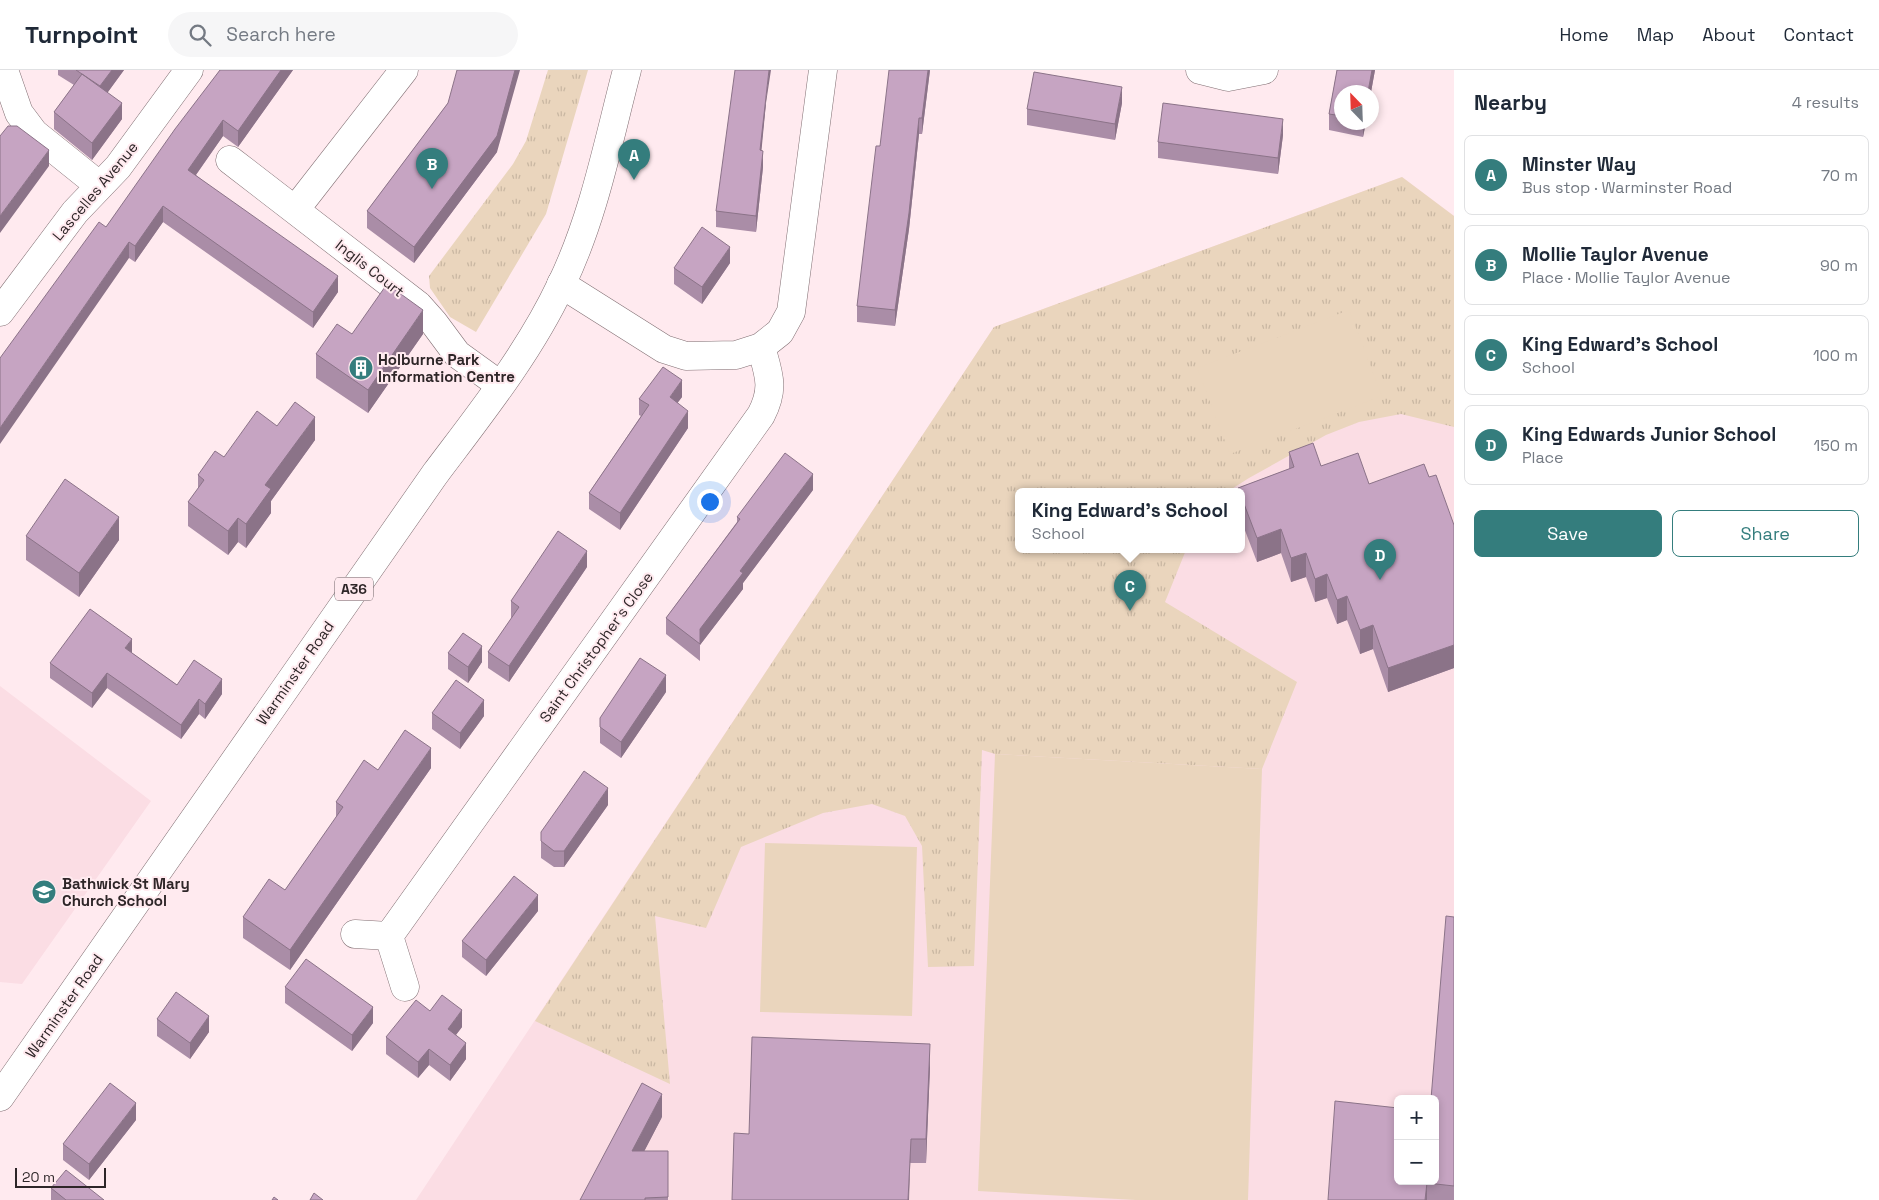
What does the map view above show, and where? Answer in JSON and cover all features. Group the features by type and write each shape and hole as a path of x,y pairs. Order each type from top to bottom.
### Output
{"main road":[{"path":"4,70 20,113 34,134 100,186"},
{"name":"Lascelles Avenue","path":"0,312 75,212 118,166 189,70"},
{"path":"295,210 404,70"},
{"name":"Warminster Road","path":"0,1097 418,499 500,385 538,327 561,284 590,214 627,70"},
{"path":"561,284 664,349 686,356 736,355 761,347 780,332 791,312 823,70"},
{"path":"1200,70 1228,77 1264,70"},
{"name":"Inglis Court","path":"230,160 418,305 457,354 500,385"},
{"name":"Saint Christopher's Close","path":"389,936 761,415 769,399 771,381 761,347"},
{"path":"355,934 389,936 405,987"}],"shaded area":[{"path":"1402,177 1454,216 1454,1200 416,1200 994,327"},
{"name":"Bathwick St Mary Church School","path":"0,686 151,801 22,984 0,982"}],"green space":[{"path":"548,70 588,70 546,214 476,332 450,317 430,288 429,276 513,164 526,141"},
{"path":"1402,177 1454,216 1454,427 1401,414 1359,422 1326,435 1233,488 1015,488 1015,553 1185,553 1165,602 1297,682 1262,769 995,754 982,750 974,966 928,967 922,846 905,816 872,804 823,813 741,847 706,928 655,916 670,1084 535,1021 994,327"},
{"path":"1349,310 1382,396 1230,454 1197,368"},
{"path":"995,754 1262,769 1248,1200 1136,1200 978,1191"},
{"path":"765,843 917,847 912,1016 760,1012"}],"building":[{"path":"76,70 112,70 100,86"},
{"path":"220,70 281,70 238,131 223,120 188,170 338,276 313,312 163,206 135,246 129,242 0,428 0,358 99,222 106,227 175,129"},
{"path":"457,70 515,70 497,136 414,247 367,211 448,103"},
{"path":"735,70 769,70 760,150 763,151 756,216 716,211"},
{"path":"889,70 928,70 922,118 919,118 909,213 895,310 857,306 876,146 880,146"},
{"path":"1337,70 1372,70 1369,85 1334,85"},
{"path":"1034,72 1122,87 1115,124 1027,109"},
{"path":"82,74 122,103 92,143 54,112"},
{"path":"1334,86 1334,115 1329,114"},
{"path":"1163,103 1283,119 1278,158 1158,142"},
{"path":"8,126 17,126 49,150 0,216 0,136"},
{"path":"702,227 730,247 702,287 674,268"},
{"path":"387,284 423,310 368,390 316,354 337,324 352,334"},
{"path":"663,367 682,380 670,397 688,411 620,513 589,493 649,405 639,399"},
{"path":"295,402 315,417 265,485 271,489 246,524 238,518 228,531 188,502 204,480 198,475 215,451 224,457 257,411 277,426"},
{"path":"1313,443 1321,466 1358,453 1369,484 1424,464 1429,477 1436,475 1454,525 1454,645 1388,668 1373,625 1360,630 1347,596 1337,600 1327,574 1315,579 1306,553 1291,558 1281,529 1257,538 1245,506 1245,488 1238,488 1294,467 1289,452"},
{"path":"785,453 813,474 740,571 743,573 700,629 700,644 666,618 740,519 737,517"},
{"path":"65,479 119,517 79,573 26,536"},
{"path":"558,531 587,551 509,666 488,652 519,607 511,601"},
{"path":"90,609 132,639 125,648 177,685 194,660 222,679 205,704 199,699 181,725 107,673 92,693 50,663"},
{"path":"463,633 482,646 468,667 448,653"},
{"path":"640,658 666,675 621,742 600,727 600,718"},
{"path":"456,680 484,700 460,733 432,713"},
{"path":"405,730 431,748 290,950 243,917 269,879 285,890 343,807 336,802 364,760 378,770"},
{"path":"584,771 608,788 564,851 554,851 541,841 541,832"},
{"path":"514,876 538,895 486,960 462,941"},
{"path":"1446,916 1454,917 1454,1186 1439,1184 1439,1095 1431,1095"},
{"path":"306,959 373,1007 352,1035 285,987"},
{"path":"176,992 209,1016 190,1043 157,1019"},
{"path":"442,995 462,1010 448,1029 466,1043 450,1065 429,1049 418,1062 386,1037 416,1000 430,1011"},
{"path":"752,1037 930,1044 926,1139 911,1139 908,1200 732,1200 734,1133 749,1134"},
{"path":"110,1083 136,1103 89,1164 63,1144"},
{"path":"642,1083 662,1094 632,1151 668,1151 668,1197 645,1198 645,1200 580,1200"},
{"path":"1335,1101 1394,1108 1394,1185 1427,1185 1425,1200 1328,1200"},
{"path":"66,1170 104,1200 66,1200 51,1188"},
{"path":"314,1193 323,1200 310,1200"}],"place":[{"name":"Minster Way","path":"634,180"},
{"name":"Mollie Taylor Avenue","path":"432,189"},
{"name":"Holburne Park Information Centre","path":"361,368"},
{"name":"King Edwards Junior School","path":"1380,580"},
{"name":"King Edward's School","path":"1130,611"},
{"name":"Bathwick St Mary Church School","path":"44,892"}]}
